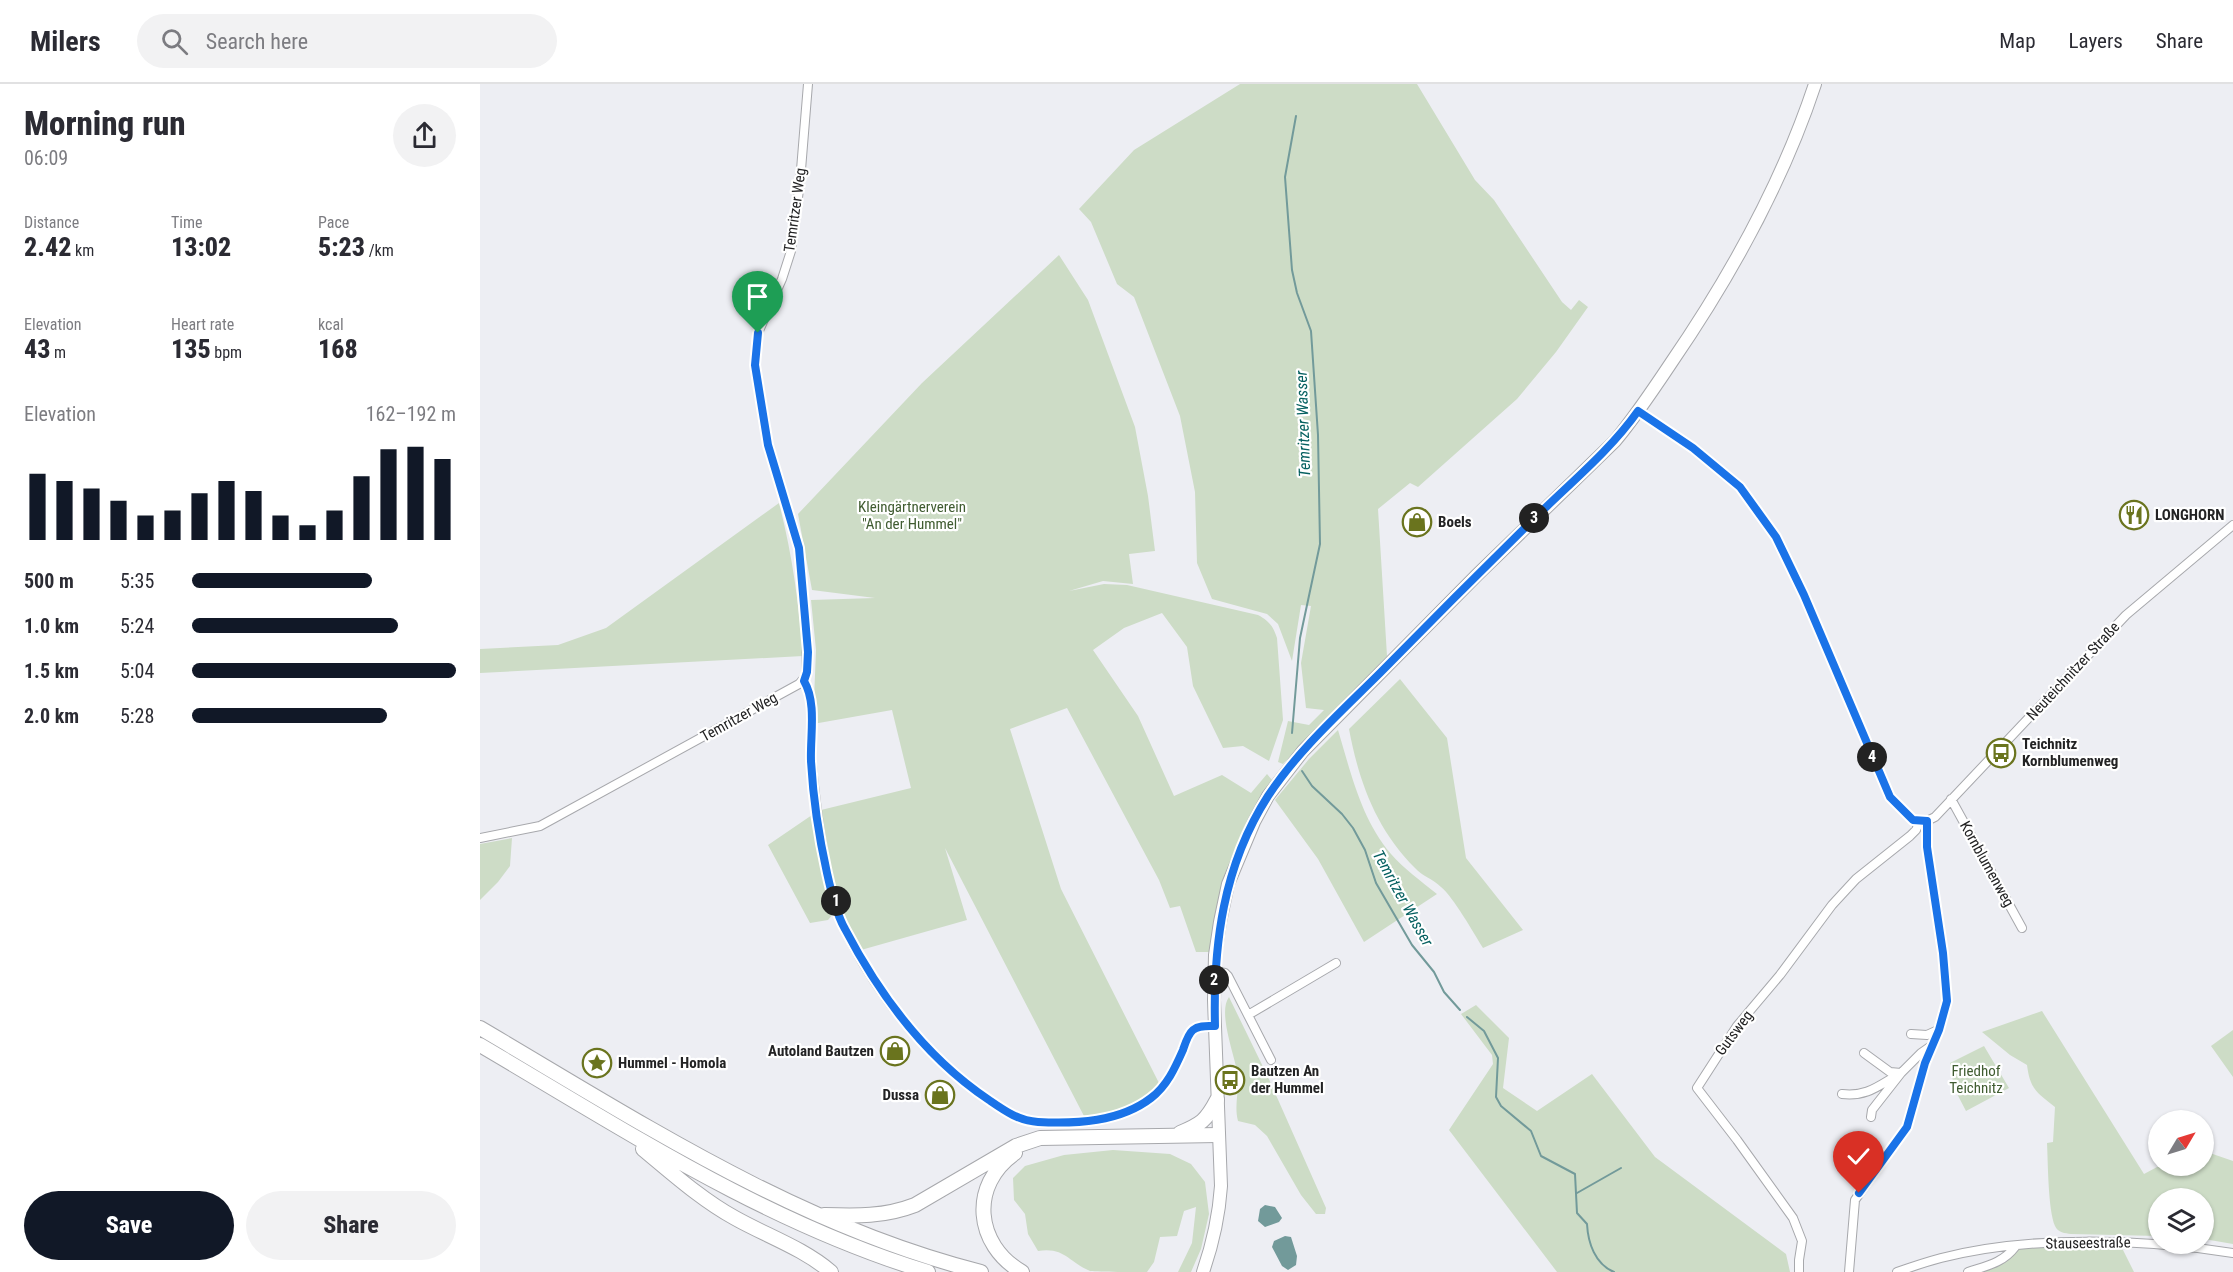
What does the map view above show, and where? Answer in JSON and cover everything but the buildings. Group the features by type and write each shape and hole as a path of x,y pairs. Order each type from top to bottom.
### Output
{"highway":[{"path":"480,1028 702,1158 813,1214 876,1240 981,1272"},
{"path":"480,1045 724,1188 801,1225 881,1257 928,1272"},
{"path":"1172,1136 1200,1125 1217,1100"},
{"path":"622,1128 702,1197 734,1218 814,1258 831,1272"},
{"path":"813,1214 864,1217 899,1211 915,1205 1016,1146 1040,1138 1218,1135"},
{"path":"1022,1272 1000,1255 990,1240 984,1210 988,1187 1004,1161 1017,1152 1067,1138"}],"main road":[{"path":"1203,1272 1213,1244 1219,1215 1221,1186 1214,971 1220,922 1228,884 1254,822 1268,796 1303,751 1615,441 1638,411 1723,283 1774,189 1815,84"}],"street":[{"name":"Temritzer Weg","path":"480,837 540,826 804,681 807,672 807,637 799,548 768,445 755,365 755,348 758,333 782,279 791,251 800,182 807,84"},
{"path":"1638,411 1693,448 1740,487 1776,537 1804,595 1890,797 1913,820 1924,821 1943,953 1946,993 1944,1013 1925,1063 1907,1127 1855,1200 1849,1272"},
{"name":"Neuteichnitzer Straße","path":"1924,821 1951,799 2126,615 2233,525"},
{"path":"804,681 810,704 811,763 817,813 827,872 843,927 879,987 901,1016 924,1045 966,1085 1015,1117 1026,1120 1039,1122 1110,1118 1127,1113 1153,1097 1170,1077 1191,1031 1201,1026 1215,1026"},
{"name":"Kornblumenweg","path":"1951,799 2022,928"},
{"name":"Gutsweg","path":"1799,1272 1798,1260 1802,1241 1793,1218 1697,1088 1737,1026 1780,975 1832,905 1856,879 1910,836 1924,821"},
{"path":"1248,1015 1336,963"},
{"path":"1214,971 1225,973 1228,976 1271,1060"},
{"path":"1911,1034 1932,1034 1939,1030"},
{"path":"1871,1117 1876,1105 1901,1073 1921,1053 1932,1046"},
{"path":"1864,1053 1890,1072 1901,1073"},
{"path":"1842,1094 1855,1096 1866,1094 1901,1073"},
{"path":"1866,1094 1876,1105"},
{"name":"Stauseestraße","path":"1897,1272 1941,1258 1984,1250 2056,1242 2123,1242 2188,1246 2233,1253"},
{"path":"1968,1272 2000,1261 2008,1256 2015,1246"}],"green space":[{"path":"1240,84 1417,84 1475,180 1494,200 1562,302 1571,310 1579,300 1588,307 1556,352 1517,399 1418,487 1410,483 1378,509 1387,656 1283,764 1278,762 1288,721 1309,725 1324,710 1306,708 1301,663 1311,606 1301,605 1292,661 1278,624 1267,614 1212,599 1197,563 1195,492 1180,416 1134,297 1117,284 1091,222 1079,209 1134,150"},
{"name":"Kleingärtnerverein \"An der Hummel\"","path":"1059,255 1088,300 1135,427 1148,496 1155,551 1129,554 1133,584 1103,581 1069,591 1104,584 1127,585 1262,617 1270,624 1277,638 1283,720 1269,761 1243,746 1223,748 1193,686 1187,647 1162,613 1124,628 1093,650 1138,716 1174,796 1222,775 1251,793 1267,774 1272,780 1248,823 1210,952 1196,952 1180,906 1170,908 1159,880 1067,708 1010,729 1061,889 1160,1085 1134,1106 1125,1110 1084,1116 945,848 967,920 861,950 842,911 830,872 821,810 911,788 892,710 813,724 816,650 811,600 875,598 812,590 798,514 922,383"},
{"path":"779,503 794,579 803,656 480,673 480,649 558,645 606,628"},
{"path":"1400,679 1447,738 1466,858 1523,930 1483,948 1446,892 1418,871 1401,853 1371,804 1358,768 1349,729"},
{"path":"1338,730 1358,795 1372,826 1391,854 1437,894 1364,942 1318,859 1275,800 1309,759"},
{"path":"812,815 823,873 834,913 828,920 810,923 768,845"},
{"path":"512,838 510,866 480,900 480,844"},
{"path":"1229,997 1268,1077 1326,1208 1325,1214 1316,1214 1301,1195 1267,1136 1255,1125 1238,1121 1236,1110 1238,1077 1225,1014"},
{"path":"1476,1005 1509,1038 1503,1088 1537,1111 1592,1074 1655,1157 1786,1254 1790,1272 1557,1272 1449,1130 1493,1064 1492,1055 1461,1014"},
{"path":"2042,1011 2144,1174 2148,1172 2148,1176 2214,1176 2214,1154 2233,1161 2233,1244 2214,1241 2214,1188 2148,1188 2148,1236 2071,1234 2058,1230 2053,1219 2050,1198 2047,1143 2053,1142 2055,1107 2035,1090 2027,1065 2010,1055 1982,1032"},
{"path":"2233,1030 2233,1077 2211,1046"},
{"name":"Friedhof Teichnitz","path":"1984,1046 2009,1088 1966,1111 1954,1088 1950,1063"},
{"path":"1113,1150 1170,1154 1191,1164 1205,1182 1209,1214 1201,1249 1191,1272 1178,1272 1192,1243 1196,1207 1184,1211 1177,1236 1160,1237 1154,1262 1147,1272 1090,1271 1061,1253 1038,1251 1028,1234 1025,1214 1014,1200 1013,1178 1025,1166 1064,1155"},
{"path":"2015,1247 2122,1248 2134,1272 1968,1272 2000,1261"}],"water":[{"path":"1265,1205 1275,1207 1282,1218 1279,1222 1265,1227 1258,1221 1260,1209"},
{"path":"1285,1236 1291,1237 1297,1256 1296,1265 1288,1270 1282,1266 1272,1247 1274,1241"}],"waterway":[{"name":"Temritzer Wasser","path":"1292,733 1300,638 1320,544 1318,435 1311,331 1297,293 1292,270 1285,177 1296,116"},
{"name":"Temritzer Wasser","path":"1302,771 1312,786 1342,814 1353,828 1365,850 1376,883 1412,945 1434,972 1444,992 1460,1010"},
{"name":"Temritzer Wasser","path":"1467,1017 1484,1031 1498,1058 1496,1097 1501,1106 1531,1131 1541,1156 1575,1174 1577,1213 1587,1224 1591,1245 1597,1258 1614,1272"},
{"path":"1577,1193 1621,1168"}],"place":[{"name":"LONGHORN","path":"2134,515"},
{"name":"Boels","path":"1417,522"},
{"name":"Teichnitz Kornblumenweg","path":"2001,753"},
{"name":"Autoland Bautzen","path":"895,1051"},
{"name":"Hummel - Homola","path":"597,1063"},
{"name":"Bautzen An der Hummel","path":"1230,1080"},
{"name":"Dussa","path":"940,1095"}],"route":[{"path":"758,333 755,365 768,445 799,548 808,652 804,681 810,704 811,763 827,872 843,927 879,987 924,1045 946,1068 966,1085 1015,1117 1039,1122 1110,1118 1127,1113 1162,1089 1191,1031 1201,1026 1215,1026 1215,955 1228,884 1242,848 1268,796 1303,751 1477,575 1615,441 1638,411 1693,448 1740,487 1776,537 1790,563 1890,797 1894,804 1913,820 1927,821 1927,847 1943,953 1947,1001 1939,1030 1925,1063 1907,1127 1859,1193"}]}
